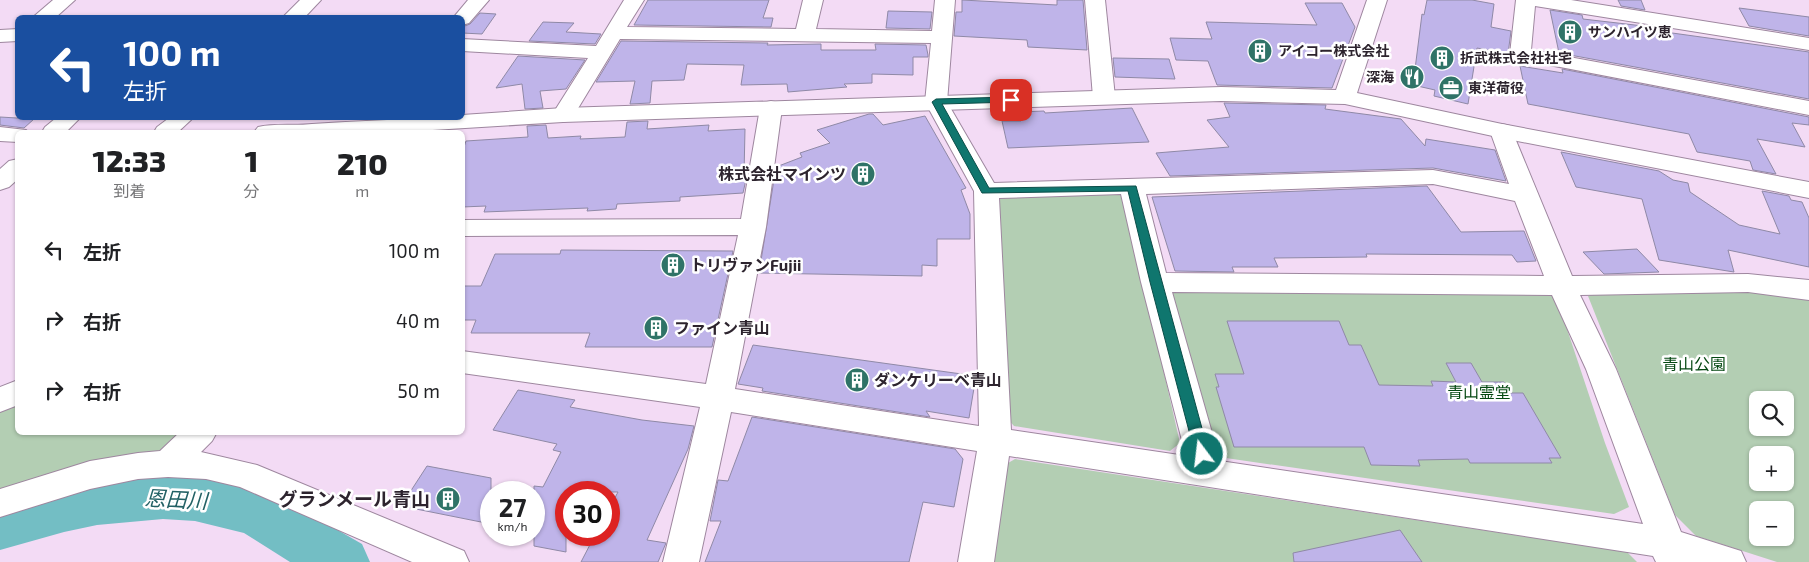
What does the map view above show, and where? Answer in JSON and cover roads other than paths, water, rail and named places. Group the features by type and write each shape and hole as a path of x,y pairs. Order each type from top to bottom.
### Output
{"street":[{"path":"46,15 65,0"},
{"path":"295,15 311,0"},
{"path":"465,16 479,0"},
{"path":"562,115 634,0"},
{"path":"805,34 813,0"},
{"path":"945,0 936,102 986,191 995,442 976,562"},
{"path":"1095,0 1104,97"},
{"path":"1345,97 1377,0"},
{"path":"1526,0 1520,54 1809,108"},
{"path":"1535,0 1809,44"},
{"path":"613,33 941,37"},
{"path":"0,36 15,35"},
{"path":"465,45 600,52"},
{"path":"333,130 562,115 936,102 1221,94 1345,97 1502,131 1809,190"},
{"path":"681,562 718,398 753,227 772,108"},
{"path":"55,130 67,120"},
{"path":"167,130 180,120"},
{"path":"1502,131 1525,195 1562,286 1601,369 1670,552"},
{"path":"0,134 15,135"},
{"path":"0,182 15,169"},
{"path":"986,191 1132,188 1433,177 1525,195"},
{"path":"1132,188 1155,282 1207,473"},
{"path":"465,228 753,227"},
{"path":"1155,282 1562,286 1748,283 1809,290"},
{"path":"465,362 718,398 1207,473 1728,562"},
{"path":"0,400 15,393"},
{"path":"168,464 198,435"},
{"path":"0,503 90,476 138,466 168,464 206,466 245,475 451,562"}],"waterway":[{"name":"恩田川","path":"0,526 64,508 97,502 163,496 195,498 228,504 260,514 341,562"}],"place":[{"name":"サンハイツ恵","path":"1570,32"},
{"name":"アイコー株式会社","path":"1260,51"},
{"name":"折武株式会社社宅","path":"1442,58"},
{"name":"深海","path":"1412,77"},
{"name":"東洋荷役","path":"1451,88"},
{"name":"株式会社マインツ","path":"863,174"},
{"name":"トリヴァンFujii","path":"673,265"},
{"name":"ファイン青山","path":"656,328"},
{"name":"ダンケリーベ青山","path":"857,380"},
{"name":"グランメール青山","path":"448,499"}],"park label":[{"name":"青山公園","path":"1694,364"},
{"name":"青山霊堂","path":"1479,392"}]}
